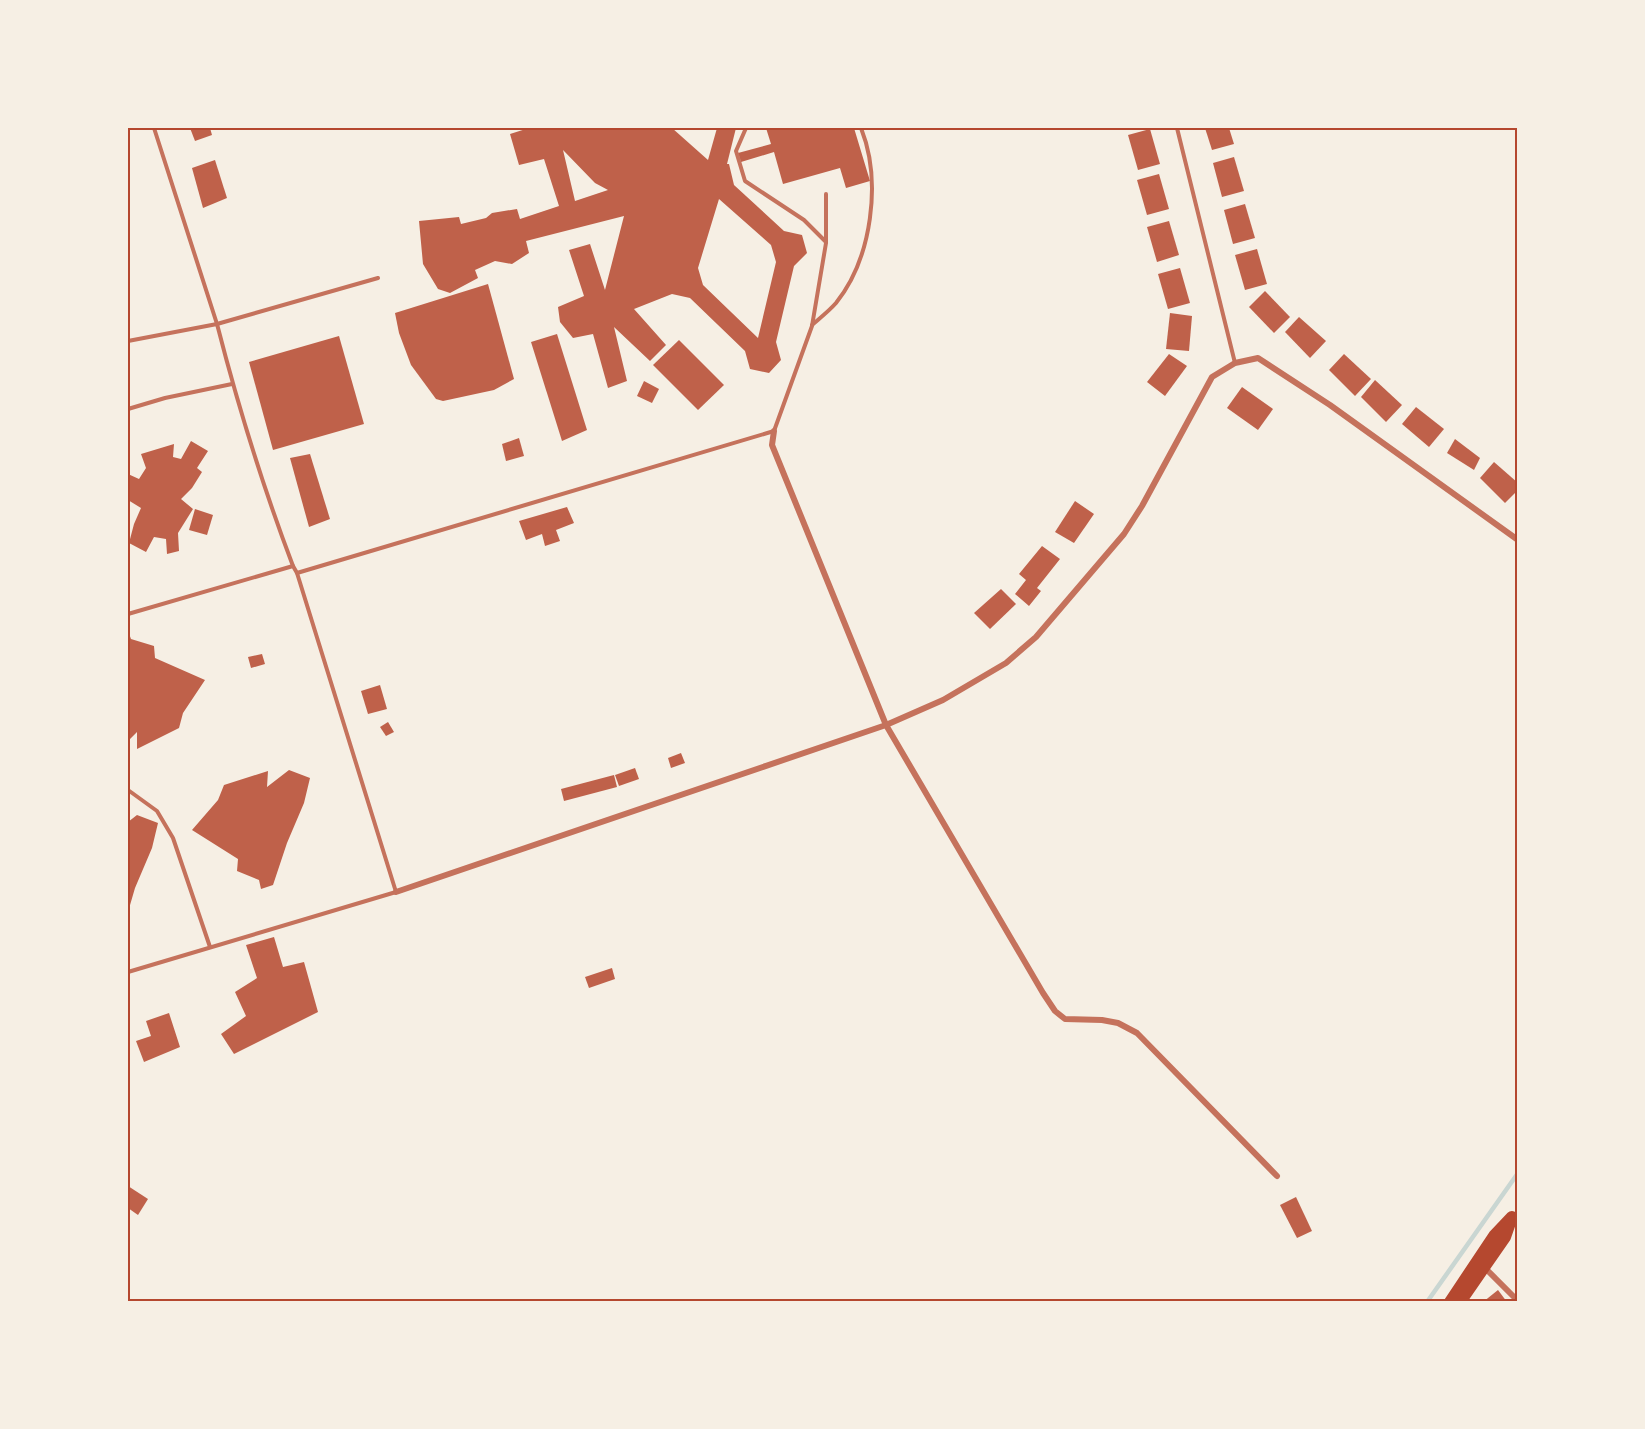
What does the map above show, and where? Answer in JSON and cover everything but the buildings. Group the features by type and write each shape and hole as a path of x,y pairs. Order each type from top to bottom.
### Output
{"main road":[{"path":"1460,1302 1505,1237 1515,1213"},
{"path":"1450,1302 1494,1236 1515,1213"}],"street":[{"path":"396,892 886,725 943,700 1005,663 1036,637 1124,534 1142,506 1212,377 1235,363 1258,358 1330,405 1518,540"},
{"path":"774,431 772,445 886,725 1042,993 1055,1011 1065,1019 1118,1023 1137,1033 1277,1176"},
{"path":"1485,1268 1518,1301"}],"lane":[{"path":"128,972 396,892 297,573 264,490 232,384 217,324 153,128"},
{"path":"746,128 736,151 745,181 804,220 826,243"},
{"path":"812,326 836,303 853,275 865,243 871,210 873,176 861,128"},
{"path":"1177,128 1235,363"},
{"path":"297,573 774,431 812,326 826,243 826,194"},
{"path":"128,341 217,324 378,278"},
{"path":"128,408 232,384"},
{"path":"128,614 293,566"},
{"path":"128,790 157,811 172,838 183,864 210,947"}],"waterway":[{"path":"1427,1302 1518,1173"}]}
